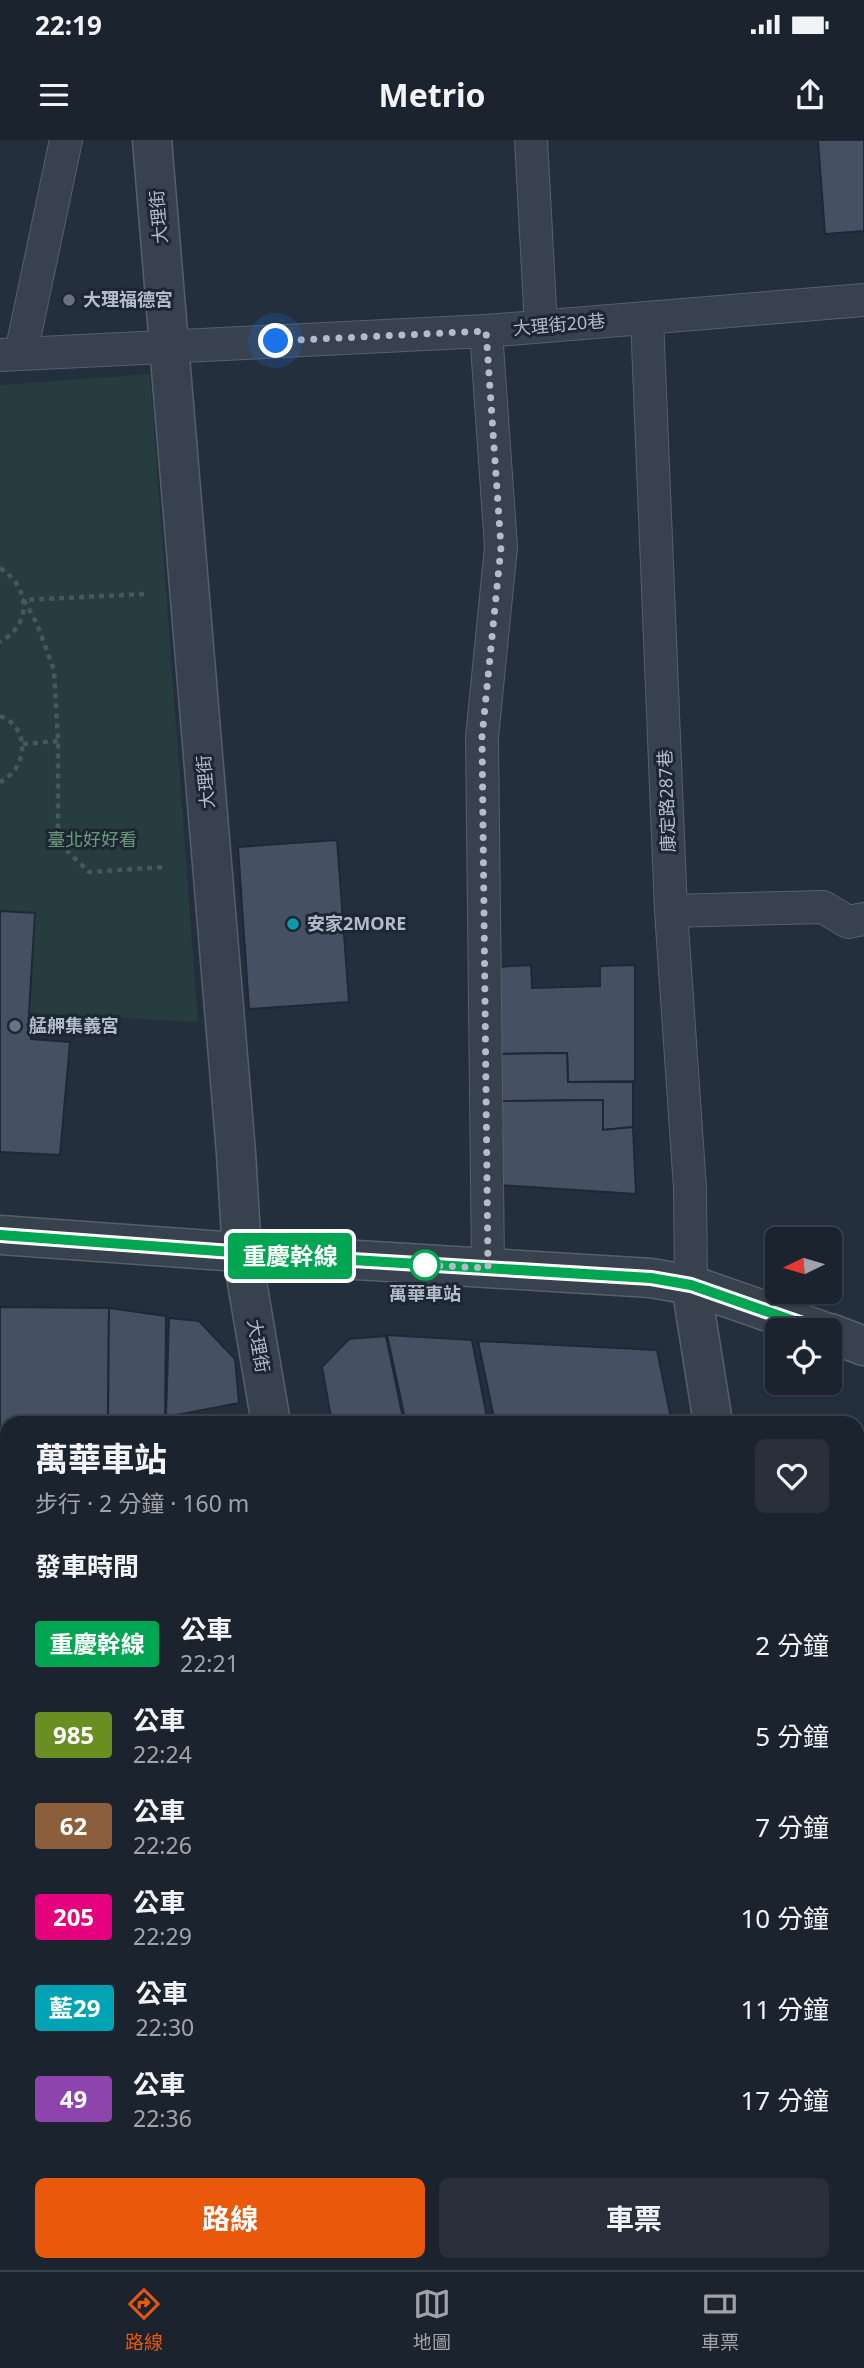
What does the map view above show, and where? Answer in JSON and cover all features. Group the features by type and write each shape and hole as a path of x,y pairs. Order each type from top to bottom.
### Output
{"street":[{"name":"大理街","path":"152,140 242,1253 270,1416"},
{"path":"0,1235 651,1278 691,1285 786,1318"},
{"path":"691,1285 712,1416"},
{"path":"842,1338 864,1346"}],"lane":[{"path":"10,354 66,140"},
{"path":"531,140 541,326"},
{"name":"大理街20巷","path":"10,354 486,331 864,300"},
{"name":"康定路287巷","path":"647,317 671,911 690,1188 691,1285"},
{"path":"486,331 501,547 482,737 488,1268"},
{"path":"671,911 823,907 848,922 864,919"}],"path":[{"path":"0,568 15,580 37,624 54,670 58,741 58,842 89,872 212,865"},
{"path":"24,600 190,592"},
{"path":"0,642 10,636 21,620 24,600"},
{"path":"0,716 17,728 23,744 22,759 15,772 0,782"},
{"path":"23,744 58,741"}],"green space":[{"name":"臺北好好看","path":"150,374 198,1022 29,1013 35,913 0,911 0,385"}],"building":[{"path":"818,140 864,140 864,231 825,234"},
{"name":"安家2MORE","path":"337,840 349,1002 249,1009 238,847"},
{"name":"艋舺集義宮","path":"0,911 35,913 29,1013 31,1039 70,1042 60,1155 0,1152"},
{"path":"531,965 532,988 600,986 600,966 635,965 635,1081 568,1082 567,1053 498,1054 497,967"},
{"path":"567,1053 568,1082 633,1082 633,1127 603,1130 603,1100 499,1101 498,1054"},
{"path":"603,1100 603,1130 633,1127 636,1194 500,1185 499,1101"},
{"path":"0,1307 109,1308 108,1416 0,1416"},
{"path":"109,1308 166,1316 165,1416 108,1416"},
{"path":"169,1318 199,1321 235,1359 239,1403 166,1416"},
{"path":"387,1335 472,1340 487,1416 404,1416"},
{"path":"386,1336 403,1416 331,1416 322,1367 349,1339"},
{"path":"478,1341 657,1350 671,1416 494,1416"}],"bus line":[{"name":"重慶幹線","path":"0,1235 286,1256 651,1278 691,1285 788,1318"}],"place":[{"name":"大理福德宮","path":"69,300"},
{"name":"安家2MORE","path":"293,924"},
{"name":"艋舺集義宮","path":"15,1026"},
{"name":"萬華車站","path":"425,1265"}],"route":[{"path":"276,341 486,331 501,547 482,737 488,1268 425,1265"}]}
